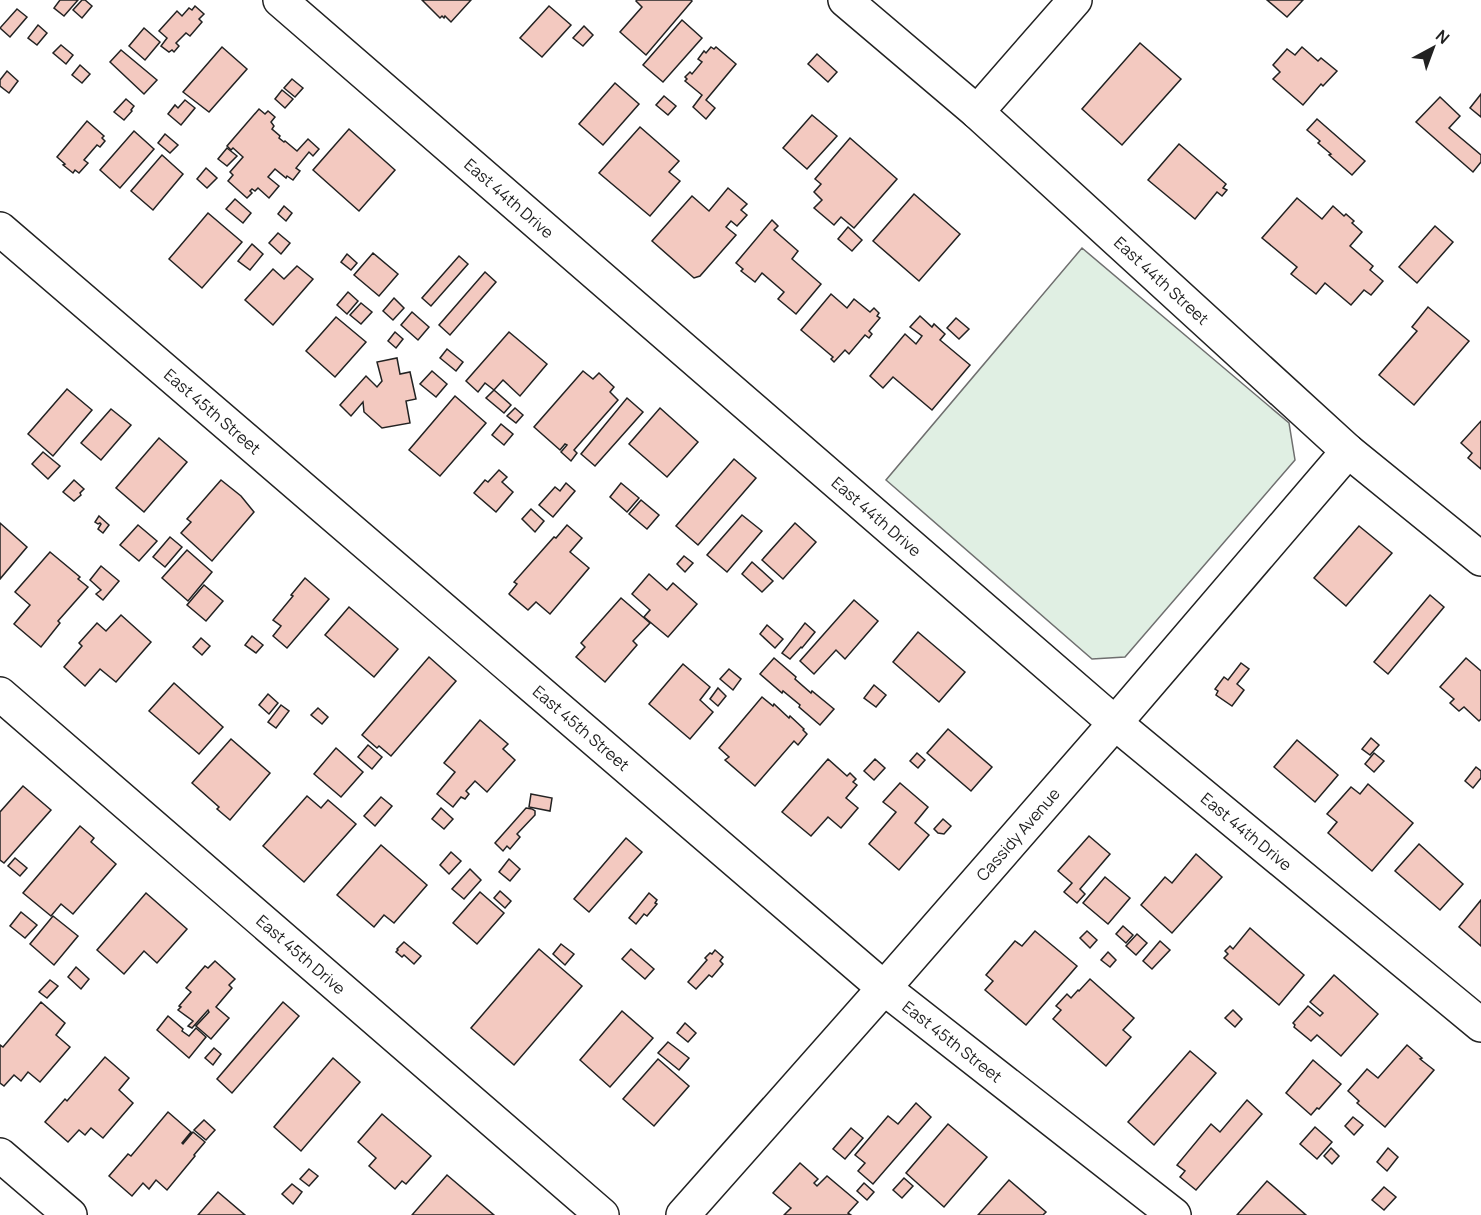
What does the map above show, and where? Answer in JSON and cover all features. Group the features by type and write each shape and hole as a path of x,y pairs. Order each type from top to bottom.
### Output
{"street":[{"name":"East 44th Drive","path":"280,0 1115,723 1481,1025"},
{"name":"East 44th Street","path":"845,0 977,111 1348,451 1481,560"},
{"path":"977,111 1075,0"},
{"name":"East 45th Street","path":"0,229 884,988 1174,1215"},
{"name":"Cassidy Avenue","path":"683,1215 1115,723 1348,451"},
{"name":"East 45th Drive","path":"0,694 602,1215"},
{"path":"0,1155 70,1215"}],"green space":[{"path":"1082,248 1289,423 1295,460 1125,657 1092,659 886,480"}],"building":[{"path":"60,0 78,0 64,16 54,8"},
{"path":"82,0 92,6 82,18 73,10"},
{"path":"422,0 471,0 451,22 445,16 440,18"},
{"path":"637,0 692,1 646,55 620,32 642,7"},
{"path":"1267,0 1303,0 1287,17"},
{"path":"195,6 204,14 199,19 202,22 190,36 186,33 176,43 179,46 174,52 172,50 169,52 161,46 167,38 159,31 177,11 182,16 189,8 192,10"},
{"path":"549,6 571,25 542,57 520,38"},
{"path":"17,9 27,17 10,37 0,28"},
{"path":"682,20 702,38 663,82 643,65"},
{"path":"38,25 47,33 37,45 28,38"},
{"path":"584,26 593,35 583,46 573,38"},
{"path":"144,28 160,42 145,60 129,46"},
{"path":"1140,43 1181,79 1122,145 1082,109"},
{"path":"61,45 73,55 66,64 53,53"},
{"path":"222,47 247,69 209,112 183,92"},
{"path":"711,47 714,49 716,47 736,64 706,100 715,108 706,119 693,107 702,95 685,81 687,79 685,77 690,72 692,74 702,62 698,59 704,51 706,53"},
{"path":"1302,47 1318,61 1321,58 1337,71 1323,86 1321,84 1303,105 1273,79 1280,72 1273,65 1287,49 1295,55"},
{"path":"121,50 157,80 144,94 110,62"},
{"path":"817,54 837,72 828,82 808,64"},
{"path":"80,65 90,74 82,83 72,75"},
{"path":"7,71 18,81 9,93 0,86 0,80"},
{"path":"292,79 303,88 295,97 284,88"},
{"path":"615,83 639,104 603,145 579,124"},
{"path":"282,90 293,99 285,108 275,99"},
{"path":"1481,94 1481,117 1470,108"},
{"path":"664,96 676,106 668,115 656,105"},
{"path":"1440,97 1460,116 1449,128 1481,155 1481,162 1473,172 1416,122"},
{"path":"126,99 134,106 124,120 114,112"},
{"path":"185,100 195,108 181,125 168,114 175,105 178,108"},
{"path":"259,109 265,114 268,111 275,117 271,122 274,126 272,129 280,136 279,138 297,151 308,139 319,149 313,156 309,152 296,168 300,171 293,180 287,176 286,178 275,169 268,177 279,186 269,198 258,188 255,191 252,189 250,191 252,193 247,198 228,181 233,175 230,172 243,157 227,146"},
{"path":"812,115 837,136 807,169 783,148"},
{"path":"1317,119 1365,161 1352,175 1329,155 1331,154 1318,143 1320,141 1307,130"},
{"path":"87,121 104,136 102,138 105,141 100,147 97,145 84,160 88,163 79,173 75,170 73,173 57,157"},
{"path":"640,127 679,161 669,172 680,181 650,216 599,173"},
{"path":"349,129 395,170 359,211 313,170"},
{"path":"134,131 154,149 120,188 100,170"},
{"path":"165,134 178,145 170,153 158,143"},
{"path":"850,138 897,179 854,228 841,217 834,225 814,208 822,200 814,192 821,184 815,179"},
{"path":"1179,144 1226,184 1223,188 1227,190 1222,196 1217,192 1195,219 1148,180"},
{"path":"227,148 237,156 227,166 218,159"},
{"path":"162,155 183,174 153,210 131,191"},
{"path":"206,168 217,178 207,188 197,179"},
{"path":"728,188 747,204 741,210 747,215 737,226 731,221 726,227 736,235 700,276 694,278 652,241 692,196 709,211"},
{"path":"914,194 960,234 919,281 873,241"},
{"path":"1297,198 1322,219 1333,206 1354,221 1352,223 1362,232 1350,246 1373,266 1370,270 1383,281 1371,295 1364,290 1351,305 1325,283 1316,294 1291,274 1297,267 1262,238"},
{"path":"235,199 251,213 243,223 226,209"},
{"path":"284,206 292,213 286,221 278,214"},
{"path":"208,213 242,242 202,288 169,259"},
{"path":"772,220 778,226 774,230 798,251 792,259 821,284 796,314 778,299 784,292 762,273 755,282 741,271 743,269 736,263"},
{"path":"1435,226 1453,242 1417,283 1399,267"},
{"path":"848,227 862,240 852,251 838,239"},
{"path":"278,233 290,243 281,254 269,243"},
{"path":"252,244 263,254 250,270 238,261"},
{"path":"373,253 398,274 379,296 354,275"},
{"path":"347,254 357,263 351,270 341,262"},
{"path":"459,256 468,264 431,306 422,298"},
{"path":"297,266 313,279 273,325 245,300 273,269 284,279"},
{"path":"485,272 496,282 450,335 439,325"},
{"path":"348,292 358,301 347,314 337,305"},
{"path":"831,294 847,308 854,299 870,312 874,308 880,318 869,331 872,334 869,338 865,335 849,354 845,350 834,362 831,359 833,357 801,330"},
{"path":"394,298 404,308 393,320 383,311"},
{"path":"361,303 372,312 361,324 350,315"},
{"path":"1428,307 1469,341 1414,405 1379,375 1417,331 1412,327"},
{"path":"412,312 429,327 418,340 401,325"},
{"path":"920,316 932,327 934,324 945,334 940,340 970,365 932,410 893,377 883,388 870,376 905,334 916,344 922,336 910,327"},
{"path":"336,317 366,342 335,377 306,351"},
{"path":"956,318 969,329 959,339 947,328"},
{"path":"395,332 403,339 396,348 388,341"},
{"path":"509,332 547,364 520,396 503,380 494,390 485,383 478,392 466,381"},
{"path":"447,349 463,362 456,371 440,358"},
{"path":"397,358 400,374 410,372 416,399 406,401 410,423 382,428 364,412 363,402 351,416 340,405 366,376 377,387 382,381 377,362"},
{"path":"432,371 447,384 436,397 420,384"},
{"path":"583,371 593,379 599,373 614,387 610,392 618,400 574,450 577,453 571,461 561,452 567,445 565,444 560,450 534,427"},
{"path":"67,389 92,410 53,456 28,434"},
{"path":"494,390 511,405 504,413 486,398"},
{"path":"455,396 486,423 440,476 409,450"},
{"path":"627,398 643,412 595,466 581,454"},
{"path":"515,408 523,415 516,423 507,416"},
{"path":"660,408 698,442 667,477 629,444"},
{"path":"111,409 131,425 101,460 81,443"},
{"path":"1481,421 1481,469 1468,458 1472,453 1461,443"},
{"path":"501,424 513,434 504,445 492,435"},
{"path":"159,438 187,462 144,512 116,488"},
{"path":"43,452 60,466 48,479 32,464"},
{"path":"734,459 756,478 698,545 676,526"},
{"path":"499,470 507,477 502,482 513,492 496,512 474,493 485,480 488,482"},
{"path":"74,480 84,489 74,501 63,492"},
{"path":"221,480 241,496 254,512 212,561 181,533 191,522 187,519"},
{"path":"566,483 575,491 553,517 539,505 555,487 560,491"},
{"path":"621,483 639,498 627,512 610,497"},
{"path":"641,500 659,515 647,529 629,514"},
{"path":"531,509 544,521 535,532 522,519"},
{"path":"742,515 762,531 727,572 707,555"},
{"path":"99,516 109,525 103,533 98,529 101,524 95,522"},
{"path":"0,523 27,547 0,579"},
{"path":"795,523 816,542 783,579 762,560"},
{"path":"138,525 157,541 139,561 120,545"},
{"path":"567,525 582,538 570,552 589,568 550,614 536,602 528,610 509,594 517,584 514,582"},
{"path":"1359,526 1392,553 1346,606 1314,578"},
{"path":"170,537 182,547 165,567 153,557"},
{"path":"187,550 212,572 188,601 162,578"},
{"path":"50,552 80,577 78,579 88,587 58,621 60,623 41,647 14,624 30,605 15,592"},
{"path":"684,556 693,563 685,572 677,564"},
{"path":"752,562 773,581 762,592 742,574"},
{"path":"101,566 119,581 103,600 96,594 101,590 90,580"},
{"path":"649,574 667,590 673,583 697,604 668,637 644,617 650,610 632,594"},
{"path":"305,578 329,599 287,648 273,636 281,626 273,620"},
{"path":"204,585 223,601 206,621 187,605"},
{"path":"1430,595 1444,607 1388,674 1374,662"},
{"path":"621,598 650,623 633,641 637,645 605,682 576,657 585,647 581,643"},
{"path":"854,600 878,621 845,659 836,650 814,674 800,661"},
{"path":"349,607 398,649 374,677 325,635"},
{"path":"121,615 151,642 116,682 100,669 85,686 64,667 82,646 79,643 97,623 106,631"},
{"path":"805,623 815,632 790,659 782,653"},
{"path":"767,625 783,639 775,648 760,634"},
{"path":"918,632 965,672 939,702 893,662"},
{"path":"252,636 263,645 256,653 245,645"},
{"path":"201,638 210,646 202,655 193,647"},
{"path":"429,657 456,681 391,756 362,735"},
{"path":"774,658 811,693 812,691 834,709 820,725 799,707 800,705 760,674"},
{"path":"1466,658 1481,671 1481,719 1479,721 1464,707 1459,711 1450,703 1454,699 1440,687"},
{"path":"1241,663 1249,669 1237,684 1244,690 1232,706 1216,695 1218,691 1215,689 1224,677 1228,680"},
{"path":"683,664 710,687 700,700 713,712 690,739 649,704"},
{"path":"729,669 741,679 733,690 720,679"},
{"path":"174,683 223,727 199,754 149,711"},
{"path":"874,685 886,695 876,707 864,698"},
{"path":"718,688 726,696 718,706 710,699"},
{"path":"268,694 278,703 269,714 259,705"},
{"path":"762,697 773,706 774,704 789,718 790,716 807,734 798,745 794,741 755,786 725,760 729,757 719,748"},
{"path":"281,705 289,711 276,728 268,722"},
{"path":"318,708 328,717 322,724 311,715"},
{"path":"480,720 508,744 503,749 515,760 487,792 475,781 466,791 469,794 465,799 461,797 453,807 437,794 455,772 444,763"},
{"path":"948,729 992,767 971,791 927,753"},
{"path":"1371,738 1379,745 1370,755 1362,749"},
{"path":"231,739 270,773 230,820 192,783"},
{"path":"1297,740 1338,775 1315,802 1274,767"},
{"path":"368,745 382,757 372,769 358,757"},
{"path":"336,748 363,772 341,797 314,774"},
{"path":"917,753 925,760 918,768 910,761"},
{"path":"1374,753 1384,761 1374,772 1365,764"},
{"path":"828,759 847,776 850,773 856,779 853,782 857,785 846,798 858,808 841,828 828,817 811,836 782,812"},
{"path":"875,759 885,768 874,780 864,771"},
{"path":"1476,767 1481,771 1481,778 1473,788 1465,781"},
{"path":"900,783 928,807 915,823 929,835 899,870 869,844 896,812 883,802"},
{"path":"1368,784 1413,823 1372,871 1328,833 1337,822 1327,814 1351,787 1360,794"},
{"path":"23,786 51,810 4,863 0,860 0,812"},
{"path":"531,794 552,798 550,811 529,807"},
{"path":"307,796 321,808 328,800 356,824 304,882 263,846"},
{"path":"381,797 392,806 375,826 364,816"},
{"path":"441,808 453,819 444,829 432,819"},
{"path":"526,808 535,811 535,815 517,834 520,837 510,849 507,846 503,851 495,843"},
{"path":"943,819 951,826 944,834 934,829"},
{"path":"80,826 94,838 91,842 116,864 73,914 61,904 51,916 23,893"},
{"path":"1089,836 1110,854 1080,889 1085,894 1077,903 1064,892 1072,883 1058,871"},
{"path":"626,838 642,852 589,912 574,899"},
{"path":"1419,844 1463,884 1440,910 1395,871"},
{"path":"381,845 427,885 394,923 384,915 374,927 337,895"},
{"path":"451,852 461,861 449,874 440,865"},
{"path":"1196,854 1222,877 1172,933 1141,905 1165,877 1172,883"},
{"path":"15,858 27,868 20,876 8,866"},
{"path":"509,859 520,869 510,881 499,872"},
{"path":"470,869 481,880 464,899 452,889"},
{"path":"1105,877 1130,898 1108,924 1083,903"},
{"path":"500,891 511,901 505,908 494,898"},
{"path":"480,892 504,913 477,944 453,923"},
{"path":"146,893 187,929 157,963 144,951 124,974 97,950"},
{"path":"649,893 657,900 655,903 657,904 636,924 629,918"},
{"path":"1481,900 1481,946 1459,927"},
{"path":"21,912 37,925 25,938 10,926"},
{"path":"53,916 78,936 54,965 30,944"},
{"path":"1123,926 1133,935 1126,943 1116,934"},
{"path":"1250,928 1304,975 1279,1005 1224,958 1228,954 1225,951 1230,946 1233,949"},
{"path":"1035,931 1077,966 1026,1025 985,990 993,981 986,975 1015,941 1022,946"},
{"path":"1087,931 1097,940 1090,948 1080,938"},
{"path":"1137,934 1147,943 1136,955 1126,946"},
{"path":"1160,941 1170,950 1152,969 1143,961"},
{"path":"404,942 421,956 414,964 404,955 402,957 396,952"},
{"path":"561,944 574,954 565,965 553,954"},
{"path":"539,949 582,986 514,1065 471,1028"},
{"path":"631,949 654,969 645,979 622,959"},
{"path":"715,950 723,957 720,961 723,964 712,977 709,975 696,989 688,982 707,960 705,958"},
{"path":"1108,952 1116,960 1110,967 1101,960"},
{"path":"215,961 235,979 229,985 232,988 216,1007 229,1018 211,1039 196,1026 209,1012 208,1010 192,1028 188,1026 193,1021 178,1010 191,992 186,988 205,966 208,968"},
{"path":"76,967 89,979 81,989 68,977"},
{"path":"1334,975 1378,1014 1341,1056 1317,1035 1311,1041 1294,1027 1293,1023 1308,1006 1320,1016 1323,1013 1310,1002"},
{"path":"1090,979 1134,1018 1123,1030 1131,1037 1106,1066 1053,1019 1061,1010 1056,1006 1067,994 1071,998"},
{"path":"50,980 58,986 47,998 39,992"},
{"path":"41,1002 65,1023 56,1035 70,1047 40,1082 28,1072 21,1081 14,1075 4,1086 0,1083 0,1045 3,1047"},
{"path":"283,1002 299,1016 232,1093 217,1079"},
{"path":"1233,1010 1242,1019 1235,1027 1225,1018"},
{"path":"622,1011 653,1038 610,1087 580,1060"},
{"path":"168,1016 189,1036 196,1028 206,1037 189,1058 157,1030"},
{"path":"685,1023 696,1033 688,1042 677,1033"},
{"path":"668,1042 689,1058 679,1070 658,1053"},
{"path":"1407,1045 1434,1070 1385,1127 1357,1103 1359,1101 1348,1091 1367,1069 1378,1078"},
{"path":"214,1048 221,1054 213,1065 205,1058"},
{"path":"1190,1051 1216,1073 1154,1145 1128,1122"},
{"path":"105,1057 129,1078 119,1090 133,1103 103,1138 91,1128 85,1135 79,1130 68,1142 45,1122 65,1099 67,1101"},
{"path":"333,1058 360,1082 301,1151 274,1127"},
{"path":"658,1059 689,1086 654,1126 623,1099"},
{"path":"1313,1060 1341,1084 1311,1115 1286,1093"},
{"path":"1247,1100 1262,1114 1196,1190 1180,1177 1185,1171 1177,1165 1211,1124 1220,1132"},
{"path":"916,1103 931,1117 873,1184 858,1171 865,1163 855,1155 888,1116 898,1124"},
{"path":"168,1112 191,1132 183,1144 193,1132 205,1142 167,1190 156,1180 149,1189 143,1183 132,1196 109,1176 128,1154 131,1156"},
{"path":"382,1114 431,1156 406,1184 402,1181 395,1189 369,1166 376,1158 358,1142"},
{"path":"1353,1117 1363,1125 1354,1135 1345,1126"},
{"path":"204,1120 215,1130 206,1140 194,1130"},
{"path":"948,1124 987,1157 944,1207 906,1173"},
{"path":"1315,1127 1332,1142 1317,1159 1300,1144"},
{"path":"851,1128 863,1138 845,1159 833,1149"},
{"path":"1331,1148 1339,1156 1332,1164 1324,1156"},
{"path":"1388,1148 1398,1157 1387,1171 1377,1162"},
{"path":"800,1163 818,1179 814,1183 817,1186 827,1176 858,1202 848,1213 851,1215 784,1215 791,1208 773,1193"},
{"path":"309,1169 318,1176 309,1186 300,1179"},
{"path":"447,1175 494,1215 412,1215"},
{"path":"904,1178 913,1186 902,1198 893,1190"},
{"path":"1009,1180 1046,1212 1043,1215 978,1215"},
{"path":"1267,1181 1306,1215 1237,1215"},
{"path":"864,1183 874,1192 867,1200 857,1191"},
{"path":"292,1184 302,1192 293,1204 282,1194"},
{"path":"1384,1187 1396,1197 1384,1210 1372,1200"},
{"path":"218,1192 245,1215 198,1215"}]}
